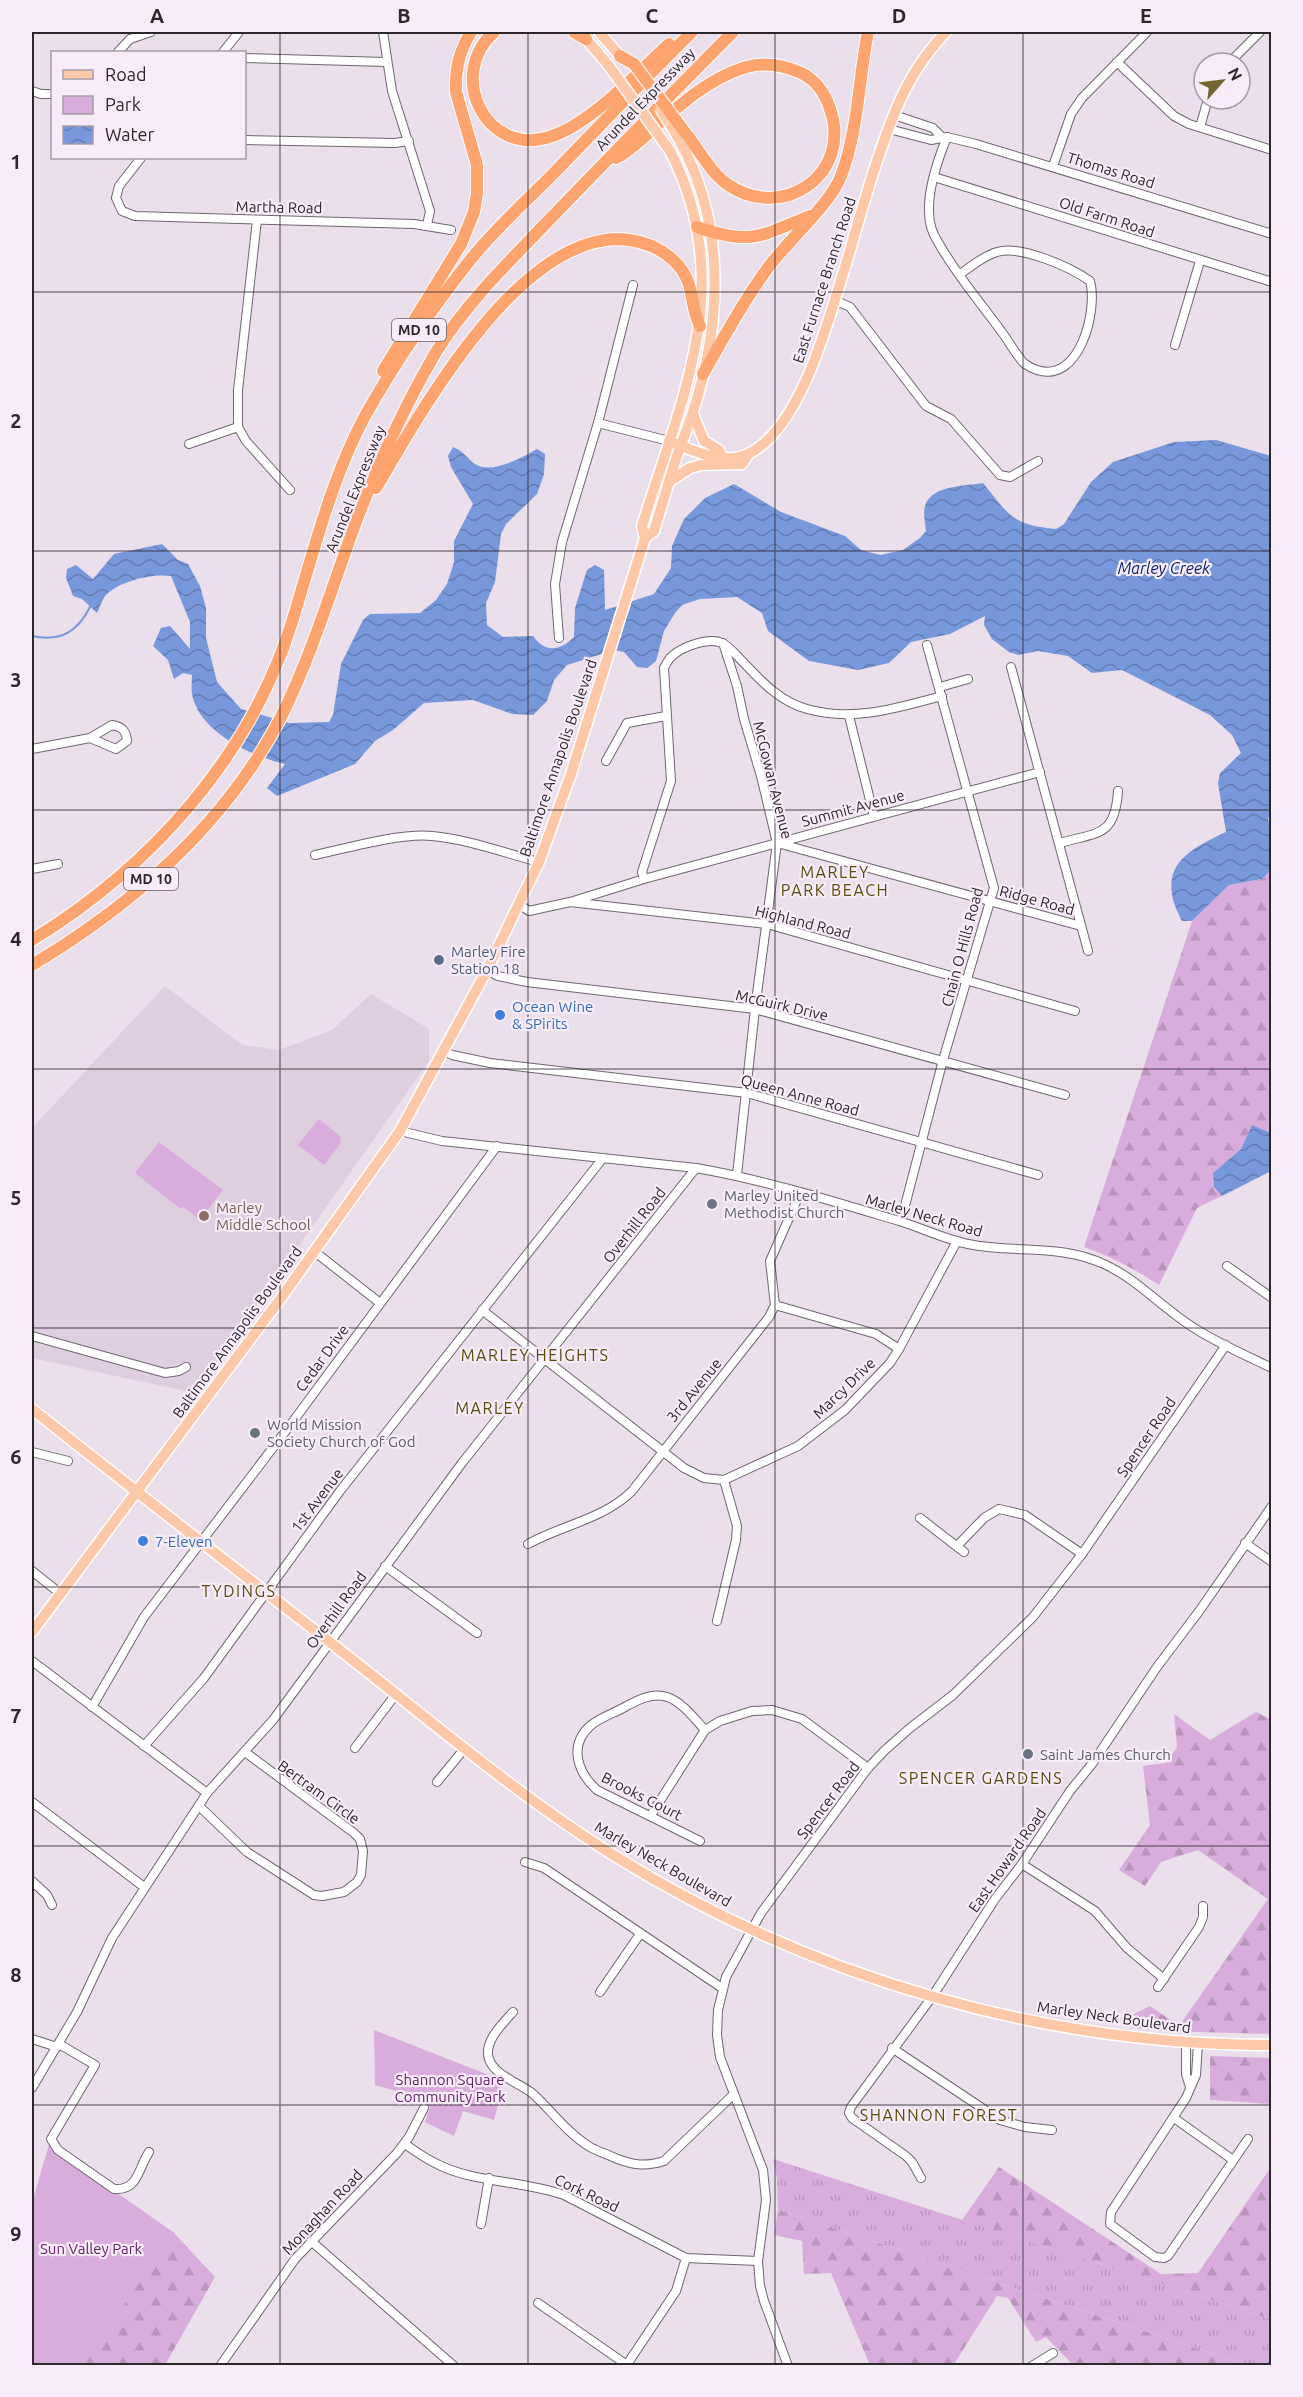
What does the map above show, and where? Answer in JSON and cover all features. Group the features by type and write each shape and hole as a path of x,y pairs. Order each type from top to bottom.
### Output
{"highway":[{"path":"376,398 375,384 461,244 474,212 477,165 456,92 460,50 471,32"},
{"path":"494,32 483,43 474,61 471,81 475,99 481,111 499,129 513,137 530,139 549,137 577,123 677,37 691,32"},
{"path":"574,32 583,35"},
{"name":"Arundel Expressway","path":"32,940 89,902 139,859 181,816 225,759 274,674 333,492 364,419 404,352 473,256 691,32"},
{"name":"Arundel Expressway","path":"32,965 102,920 161,871 199,834 231,796 250,769 284,711 310,650 383,455 438,349 495,277 733,32"},
{"path":"703,375 736,313 770,264 812,216 841,177 852,133 868,32"},
{"path":"602,165 623,154 697,92 728,74 759,64 788,68 806,76 817,85 827,99 835,129 834,146 830,160 816,179 800,192 781,198 754,197 725,183 684,138 634,64 620,56"},
{"path":"697,227 737,238 758,236 771,234 812,216"},
{"path":"357,520 421,410 467,347 493,314 522,284 564,253 583,244 603,239 627,239 646,243 664,253 680,268 692,291 695,316 700,326"}],"main road":[{"path":"599,32 620,56"},
{"name":"East Furnace Branch Road","path":"748,455 771,435 800,394 823,337 894,115 918,67 946,32"},
{"name":"Baltimore Annapolis Boulevard","path":"32,1632 315,1252 400,1131 520,905 561,805 645,537 642,526 695,352 700,326 702,274 697,227 686,186 670,151 609,66 583,35"},
{"name":"Baltimore Annapolis Boulevard","path":"645,537 654,531 680,446 693,414 710,344 716,298 711,232 700,186 684,138"},
{"path":"693,414 704,441 718,450 723,458"},
{"path":"669,441 723,458 748,455"},
{"path":"670,481 690,468 700,465 742,464 748,455"},
{"name":"Marley Neck Boulevard","path":"32,1409 201,1544 539,1805 616,1857 687,1898 751,1930 846,1968 932,1997 1071,2028 1192,2043 1272,2045"}],"street":[{"path":"119,51 130,39 151,32"},
{"path":"224,51 239,32"},
{"path":"383,32 392,91 430,211 427,225"},
{"path":"1053,166 1071,114 1082,98 1147,32"},
{"path":"1241,51 1260,32"},
{"path":"246,58 386,62"},
{"path":"1117,62 1174,116 1200,127 1272,150"},
{"path":"32,91 51,94"},
{"path":"1200,127 1205,111"},
{"name":"Thomas Road","path":"894,115 933,128 944,137 1053,166 1272,234"},
{"name":"Thomas Road","path":"889,129 931,140 944,137"},
{"path":"944,137 934,177 929,212 932,230 937,241 960,274 1025,364 1047,372 1056,372 1073,359 1081,344 1093,309 1094,293 1090,281 1073,269 1024,253 1005,250 983,257 960,274"},
{"path":"246,140 395,143 409,141"},
{"name":"Martha Road","path":"140,159 119,186 116,198 122,211 135,216 427,225 451,230"},
{"name":"Old Farm Road","path":"934,177 1272,282"},
{"path":"256,220 238,390 238,427 246,441 290,490"},
{"path":"1175,345 1200,261"},
{"path":"559,639 555,584 562,542 598,423 633,285"},
{"path":"834,300 850,307 926,406 951,419 1000,475 1010,477 1038,461"},
{"path":"598,423 669,441"},
{"path":"189,444 238,427"},
{"path":"644,879 642,872 671,781 664,668 669,658 681,649 712,641 723,643 767,687 784,699 806,709 849,716 874,714 941,692 968,679"},
{"name":"McGowan Avenue","path":"723,643 738,686 744,719 777,843 755,1009 737,1175"},
{"name":"Chain O Hills Road","path":"901,1221 943,1060 994,888 927,645"},
{"path":"1011,667 1089,951"},
{"path":"606,761 627,723 666,716"},
{"path":"849,716 874,816"},
{"path":"32,749 90,738"},
{"name":"Summit Avenue","path":"570,902 644,879 1040,772"},
{"path":"1060,843 1107,828 1113,820 1117,807 1118,791"},
{"path":"315,855 408,836 431,836 456,839 539,862"},
{"name":"Ridge Road","path":"777,843 1081,926"},
{"path":"32,869 58,864"},
{"name":"Highland Road","path":"520,905 529,910 570,902 767,924 1075,1011"},
{"name":"McGuirk Drive","path":"487,970 498,976 527,982 755,1009 1065,1095"},
{"name":"Queen Anne Road","path":"443,1050 452,1055 489,1062 747,1093 1038,1175"},
{"name":"Marley Neck Road","path":"400,1131 413,1136 442,1141 696,1168 737,1175 901,1221 957,1241 1000,1249 1049,1249 1086,1257 1108,1266 1129,1279 1198,1331 1272,1368"},
{"name":"Cedar Drive","path":"92,1707 144,1617 201,1544 497,1146"},
{"name":"1st Avenue","path":"144,1746 204,1678 340,1491 603,1158"},
{"name":"Overhill Road","path":"32,2088 58,2045 112,1938 207,1793 273,1720 462,1463 696,1168"},
{"path":"800,1192 770,1261 775,1305 876,1334 899,1348"},
{"name":"Marcy Drive","path":"724,1480 798,1446 845,1410 890,1362 957,1241"},
{"path":"315,1252 380,1303"},
{"path":"1227,1266 1272,1298"},
{"name":"3rd Avenue","path":"528,1544 548,1533 597,1515 619,1503 739,1356 769,1317 775,1305"},
{"path":"483,1310 694,1474 704,1478 724,1480 736,1526 736,1540 717,1621"},
{"path":"32,1336 165,1373 179,1371 186,1367"},
{"name":"Spencer Road","path":"788,2366 764,2301 758,2261 766,2200 765,2178 757,2150 720,2057 717,2010 726,1977 751,1930 868,1768 902,1734 953,1695 1033,1617 1082,1554 1226,1345"},
{"path":"32,1452 68,1461"},
{"name":"East Howard Road","path":"921,2178 906,2156 852,2118 849,2113 892,2048 932,1997 995,1899 1023,1864 1070,1791 1092,1764 1157,1667 1200,1610 1272,1506"},
{"path":"920,1518 961,1549 984,1518 999,1509 1025,1515 1082,1554"},
{"path":"1245,1543 1272,1562"},
{"path":"385,1566 477,1633"},
{"path":"32,1571 62,1594"},
{"path":"32,1661 207,1793"},
{"path":"355,1748 396,1694"},
{"name":"Brooks Court","path":"700,1841 597,1790 584,1779 578,1754 578,1743 590,1726 639,1700 654,1696 668,1697 688,1712 705,1730"},
{"path":"651,1815 705,1730 733,1716 752,1711 772,1710 802,1719 868,1768"},
{"path":"437,1782 465,1748"},
{"name":"Bertram Circle","path":"199,1806 247,1852 314,1895 329,1897 337,1895 357,1882 364,1860 362,1846 354,1833 245,1752"},
{"path":"32,1802 144,1887"},
{"path":"525,1862 544,1868 722,1988"},
{"path":"1023,1864 1095,1911 1127,1948 1164,1978"},
{"path":"32,1881 47,1895 52,1905"},
{"path":"1158,1987 1199,1927 1203,1917 1203,1906"},
{"path":"600,1992 640,1934"},
{"path":"513,2012 498,2030 489,2047 488,2058 494,2068 530,2092 574,2135 590,2147 625,2162 650,2166 664,2161 734,2094"},
{"path":"32,2039 58,2045 95,2065 51,2139 58,2150 114,2189 124,2190 132,2186 139,2167 149,2152"},
{"path":"1192,2043 1196,2075 1174,2118 1111,2212 1109,2220 1113,2228 1155,2257 1168,2256 1248,2139"},
{"path":"892,2048 1000,2120 1025,2127 1052,2130"},
{"name":"Monaghan Road","path":"220,2366 284,2274 311,2241 405,2144 424,2108"},
{"path":"1174,2118 1233,2160"},
{"name":"Cork Road","path":"405,2144 441,2167 547,2189 564,2195 686,2258 758,2261"},
{"path":"481,2224 489,2178"},
{"path":"311,2241 454,2366"},
{"path":"538,2303 626,2365 676,2291 686,2258"},
{"path":"1032,2366 1053,2353"}],"shaded area":[{"path":"165,986 242,1045 279,1050 332,1030 371,994 429,1029 429,1061 195,1393 32,1358 32,1128"}],"green space":[{"path":"1271,870 1271,1133 1252,1125 1241,1149 1213,1173 1214,1187 1222,1196 1197,1208 1159,1285 1123,1264 1084,1247 1192,921 1229,885 1262,879"},
{"path":"319,1119 340,1136 341,1143 324,1165 298,1145"},
{"path":"159,1142 223,1190 200,1220 183,1207 181,1209 135,1173"},
{"path":"1256,1712 1272,1720 1271,2034 1162,2031 1135,2028 1134,2014 1150,2006 1179,2026 1268,1899 1198,1850 1161,1862 1145,1886 1119,1870 1150,1825 1143,1766 1166,1763 1177,1747 1174,1714 1210,1740"},
{"name":"Shannon Square Community Park","path":"374,2030 504,2081 494,2120 463,2111 454,2136 425,2122 430,2107 420,2101 421,2098 375,2085"},
{"path":"1210,2056 1271,2058 1271,2104 1210,2100"},
{"name":"Sun Valley Park","path":"49,2145 174,2233 215,2277 165,2365 66,2365 32,2204"},
{"name":"Sun Valley Park","path":"49,2145 174,2233 82,2365 32,2366 32,2204"},
{"path":"773,2159 1271,2319 1271,2365 1247,2365 778,2210 777,2178"},
{"path":"999,2167 1161,2274 1198,2273 1271,2167 1271,2319 962,2220"},
{"path":"778,2210 1247,2365 1073,2365 1046,2337 1036,2342 1008,2298 997,2296 954,2364 870,2365 831,2273 804,2274 802,2241 774,2235"}],"water":[{"name":"Marley Creek","path":"1216,440 1271,456 1272,809 1268,819 1271,830 1271,870 1262,879 1229,885 1192,921 1182,921 1173,901 1174,871 1187,854 1226,832 1218,783 1220,773 1241,753 1232,735 1210,715 1122,670 1092,673 1068,656 1038,651 1018,655 1009,652 992,639 984,625 985,616 950,634 911,642 889,663 858,670 809,661 768,631 762,613 737,597 700,599 682,605 675,613 664,631 656,661 647,668 637,667 624,652 614,650 567,665 554,680 547,701 533,715 512,714 473,700 424,703 393,730 375,741 355,764 277,796 267,788 285,764 242,748 216,731 197,708 192,694 192,675 183,673 174,679 168,660 153,646 161,628 170,626 190,649 190,622 171,576 146,577 118,586 105,596 97,613 82,599 73,596 66,578 67,569 76,565 93,579 114,554 162,544 178,560 188,564 200,586 206,608 206,638 217,682 241,709 289,723 329,722 333,715 341,664 363,620 370,614 420,613 436,600 447,584 454,562 454,541 473,504 451,467 448,456 453,447 482,467 507,464 537,449 545,454 544,474 537,494 506,524 501,534 495,582 486,603 487,625 503,637 533,636 542,645 553,648 569,642 574,637 575,608 587,570 595,565 604,570 605,610 654,594 671,568 672,546 684,519 705,498 734,484 781,512 845,536 861,550 880,555 903,550 920,538 926,531 925,504 932,496 945,489 983,483 1013,517 1030,525 1056,529 1064,524 1091,482 1113,462 1174,442"},
{"path":"1252,1125 1271,1133 1271,1171 1222,1196 1214,1187 1213,1173 1241,1149"}],"waterway":[{"name":"Marley Creek","path":"32,636 52,637 68,633 80,622 91,605"},
{"path":"1269,2363 1272,2356"}],"place":[{"name":"Marley Fire Station 18","path":"439,960"},
{"name":"Ocean Wine & SPirits","path":"500,1015"},
{"name":"Marley United Methodist Church","path":"712,1204"},
{"name":"Marley Middle School","path":"204,1216"},
{"name":"World Mission Society Church of God","path":"255,1433"},
{"name":"7-Eleven","path":"143,1541"},
{"name":"Saint James Church","path":"1028,1754"}],"district":[{"name":"MARLEY PARK BEACH","path":"835,881"},
{"name":"MARLEY HEIGHTS","path":"535,1355"},
{"name":"MARLEY","path":"490,1408"},
{"name":"TYDINGS","path":"239,1591"},
{"name":"SPENCER GARDENS","path":"981,1778"},
{"name":"SHANNON FOREST","path":"939,2115"}]}
